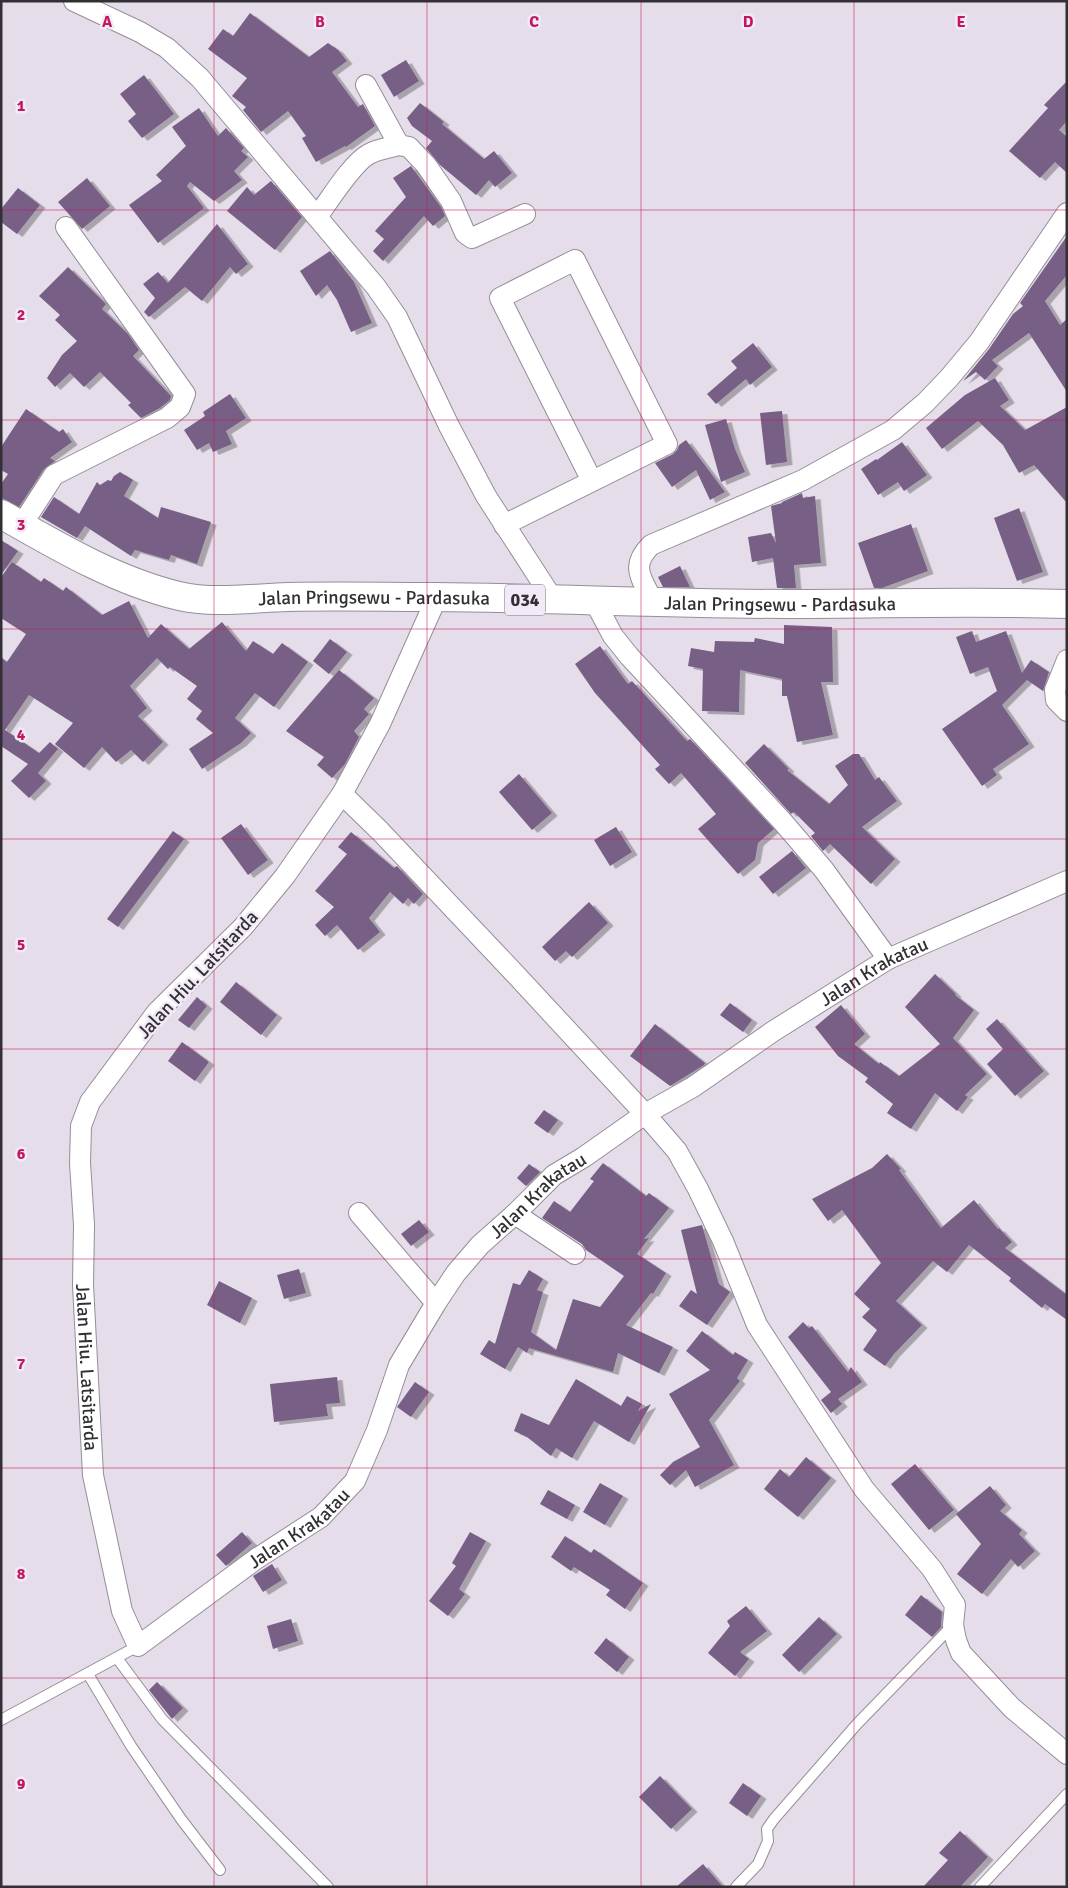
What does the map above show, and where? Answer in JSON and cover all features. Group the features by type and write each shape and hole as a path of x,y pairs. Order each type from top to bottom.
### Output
{"main road":[{"name":"Jalan Pringsewu - Pardasuka","path":"11,520 87,560 146,586 182,596 220,600 292,597 787,604 927,602 1067,604"}],"street":[{"path":"74,1 140,32 167,48 200,78 376,287 397,317 448,426 486,496 554,601"},
{"path":"366,85 399,145"},
{"path":"317,217 366,155 399,145 409,146 426,165 451,200 466,233 472,238 525,214"},
{"path":"653,602 638,570 641,555 651,545 803,480 893,430 925,403 979,342 1066,216"},
{"path":"11,520 54,475 167,418 180,407 185,394 66,227"},
{"path":"504,525 667,444 575,260 500,298 592,481"},
{"name":"Jalan Hiu. Latsitarda","path":"138,1646 122,1612 93,1475 83,1285 84,1225 80,1163 81,1126 90,1102 157,1012 244,927 285,876 342,794 380,724 437,598"},
{"path":"595,602 613,636 629,656 782,821 824,870 888,959"},
{"path":"1067,660 1055,690 1056,700 1067,711"},
{"path":"342,794 380,831 645,1114 677,1151 723,1241 757,1326 864,1489 932,1569 955,1605 953,1625 961,1653 1012,1708 1067,1754"},
{"name":"Jalan Krakatau","path":"138,1646 256,1559 321,1517 355,1481 377,1430 399,1365 436,1303 456,1273 480,1244 515,1214 554,1175 584,1157 645,1114 694,1087 772,1032 888,959 1067,881"},
{"path":"359,1213 436,1303"},
{"path":"515,1214 575,1254"}],"lane":[{"path":"736,1887 758,1864 768,1841 767,1829 774,1819 857,1724 953,1625"},
{"path":"1,1720 138,1646"},
{"path":"117,1658 162,1719 328,1887"},
{"path":"88,1674 151,1775 181,1819 220,1870"},
{"path":"980,1887 1067,1794"}],"building":[{"path":"250,13 309,57 328,43 338,50 347,61 332,72 358,107 363,104 375,126 346,147 316,162 302,138 306,136 288,111 261,132 243,110 246,107 232,96 247,78 208,49 223,29 233,36"},
{"path":"406,60 419,81 394,97 381,75"},
{"path":"144,75 174,114 142,138 128,121 136,114 120,94"},
{"path":"1067,81 1067,121 1059,130 1067,137 1067,173 1055,162 1040,178 1009,151 1048,108 1044,105"},
{"path":"420,103 444,122 442,124 484,159 494,151 512,173 495,187 489,180 476,195 440,165 426,148 432,141 412,126 407,118"},
{"path":"199,108 218,136 226,128 244,148 241,151 248,157 234,171 242,180 214,201 190,182 187,186 204,208 158,243 129,205 162,181 156,175 186,146 172,127"},
{"path":"411,166 441,207 445,216 433,226 424,216 383,261 373,251 384,239 375,231 406,197 393,178"},
{"path":"87,178 110,206 82,229 58,202"},
{"path":"271,181 302,217 275,250 227,211 247,187 254,195"},
{"path":"18,188 40,205 17,234 1,222 1,209"},
{"path":"217,224 248,264 236,274 230,267 202,301 185,287 149,317 144,312 155,298 143,284 158,272 168,283"},
{"path":"1067,236 1067,275 1045,301 1060,325 1067,319 1067,392 1029,333 992,360 998,366 985,380 976,372 963,381 989,349 1013,314 1023,306 1020,303"},
{"path":"330,251 354,282 372,323 351,332 337,300 327,285 316,296 300,271"},
{"path":"68,267 106,304 102,309 128,334 139,350 133,356 171,396 170,400 160,408 141,418 128,405 131,403 100,372 84,387 70,373 55,387 47,378 62,355 77,341 55,320 60,315 39,296"},
{"path":"753,343 772,367 750,385 746,379 716,404 707,394 737,368 731,361"},
{"path":"995,378 1009,400 1000,406 1025,430 1067,407 1067,503 1034,465 1019,473 1003,445 978,421 942,449 926,428 965,395"},
{"path":"230,394 246,418 226,431 232,444 213,452 209,443 197,450 184,430 205,416 203,412"},
{"path":"26,409 59,432 63,429 72,442 50,458 55,461 44,469 19,507 1,498 1,484 8,474 1,470 1,447"},
{"path":"782,411 787,462 766,465 760,413"},
{"path":"726,419 735,449 745,472 721,482 705,425"},
{"path":"686,440 725,492 710,500 696,470 672,487 655,463 673,454 679,445"},
{"path":"902,442 927,475 904,491 898,482 878,495 861,469"},
{"path":"120,472 133,480 124,496 158,518 161,507 211,522 197,564 171,555 169,560 135,550 131,556 85,526 77,538 41,517 54,497 79,514 97,482 100,485 108,480 111,481"},
{"path":"802,493 803,498 815,496 821,563 794,565 796,588 777,588 773,558 752,562 748,537 771,533 776,543 771,506"},
{"path":"1019,508 1043,572 1017,581 994,518"},
{"path":"911,524 928,571 882,588 874,588 858,543"},
{"path":"1,540 18,551 1,575"},
{"path":"12,562 41,582 44,578 63,591 66,587 102,615 129,601 148,638 161,624 189,649 222,622 246,651 253,641 273,654 282,643 308,662 274,707 255,693 235,718 251,733 241,743 202,769 189,749 213,733 196,719 202,711 187,699 197,686 170,667 168,669 157,658 130,686 147,708 138,716 163,742 143,762 131,750 116,762 102,747 84,768 55,744 73,723 29,695 5,730 39,753 50,742 58,749 38,773 46,781 29,798 11,781 28,764 1,746 1,657 7,662 26,634 1,618 1,577"},
{"path":"680,566 690,587 663,587 658,577"},
{"path":"784,625 832,627 833,682 821,682 833,735 797,742 787,696 782,696 782,679 740,670 739,712 702,711 703,669 688,666 691,648 714,652 715,641 754,642 755,638 784,644"},
{"path":"972,631 976,642 1006,631 1022,673 1031,660 1049,672 1043,691 1027,680 1002,705 1029,744 993,769 997,775 982,786 942,729 997,691 988,667 970,674 956,637"},
{"path":"330,639 347,652 329,674 313,661"},
{"path":"600,646 628,684 632,681 687,741 690,739 774,829 758,843 755,860 738,874 698,829 716,814 681,773 669,784 655,769 660,765 595,693 575,664"},
{"path":"339,670 374,698 364,709 369,714 354,731 359,737 345,764 332,778 317,765 324,757 286,731"},
{"path":"764,744 789,769 787,770 829,804 848,785 835,766 853,754 859,754 875,780 879,777 897,801 862,827 895,859 871,884 830,844 823,851 811,836 815,833 794,812 791,814 745,763"},
{"path":"519,774 552,813 532,830 499,792"},
{"path":"241,824 268,860 248,875 221,838"},
{"path":"616,827 632,852 610,866 594,840"},
{"path":"173,831 184,839 118,927 107,919"},
{"path":"351,832 394,868 397,866 423,894 414,904 408,898 403,904 390,892 369,918 380,932 358,950 337,925 325,936 315,925 334,907 315,891 347,854 338,847"},
{"path":"792,851 806,868 773,894 759,877"},
{"path":"589,902 608,923 572,957 566,951 555,961 542,947"},
{"path":"935,974 955,995 974,1010 953,1038 987,1074 965,1095 968,1097 957,1111 935,1093 911,1129 887,1113 893,1104 865,1082 868,1078 838,1056 815,1027 841,1005 865,1034 854,1044 879,1064 880,1062 899,1076 940,1044 905,1007"},
{"path":"236,982 277,1015 261,1035 220,1002"},
{"path":"197,997 207,1006 189,1028 178,1020"},
{"path":"730,1003 752,1020 743,1032 720,1015"},
{"path":"997,1019 1044,1071 1015,1096 987,1064 1003,1049 986,1029"},
{"path":"655,1024 705,1063 704,1065 670,1086 630,1056"},
{"path":"182,1042 209,1062 195,1081 168,1061"},
{"path":"544,1110 558,1120 548,1133 534,1123"},
{"path":"887,1154 901,1169 899,1170 941,1228 974,1200 998,1229 1012,1242 1005,1248 1067,1295 1067,1320 1045,1304 1042,1308 1009,1281 1011,1278 969,1245 947,1272 933,1261 896,1301 922,1325 885,1366 863,1350 877,1330 862,1317 870,1309 854,1294 881,1263 842,1210 828,1221 812,1199 872,1168"},
{"path":"603,1163 646,1196 649,1193 669,1208 644,1239 649,1238 637,1254 666,1273 653,1294 651,1293 626,1325 673,1347 659,1373 618,1353 613,1372 529,1348 527,1353 518,1347 505,1369 480,1354 489,1340 495,1344 513,1283 520,1285 529,1270 543,1279 537,1290 543,1292 531,1332 556,1350 573,1299 600,1307 624,1276 586,1250 582,1244 542,1218 554,1201 570,1212 594,1181 590,1179"},
{"path":"529,1164 540,1172 526,1186 517,1178"},
{"path":"419,1220 429,1232 411,1246 401,1234"},
{"path":"702,1225 719,1284 730,1292 707,1325 679,1306 691,1290 697,1294 681,1230"},
{"path":"299,1269 306,1293 284,1299 277,1275"},
{"path":"219,1281 252,1298 240,1323 207,1305"},
{"path":"803,1322 809,1328 812,1326 848,1372 851,1367 862,1382 838,1399 842,1404 831,1413 821,1400 831,1392 788,1337"},
{"path":"702,1331 733,1355 735,1352 748,1360 737,1378 740,1381 709,1420 734,1465 695,1487 686,1470 670,1485 660,1475 673,1462 700,1447 669,1394 710,1370 686,1351"},
{"path":"337,1377 340,1403 326,1404 328,1416 274,1422 270,1384"},
{"path":"576,1379 621,1406 627,1396 642,1404 638,1411 651,1404 629,1442 594,1421 572,1458 556,1448 551,1456 527,1437 514,1431 521,1413 549,1425"},
{"path":"415,1382 429,1392 411,1417 397,1407"},
{"path":"806,1457 831,1478 798,1517 764,1489 780,1469 789,1477"},
{"path":"915,1464 954,1510 929,1530 891,1484"},
{"path":"600,1483 623,1496 605,1525 583,1512"},
{"path":"990,1486 1006,1505 1000,1511 1022,1530 1019,1534 1035,1551 1018,1567 1011,1559 982,1594 957,1574 981,1544 956,1514"},
{"path":"548,1490 575,1505 567,1519 540,1504"},
{"path":"242,1532 252,1543 226,1566 216,1555"},
{"path":"470,1532 486,1541 459,1589 465,1594 448,1616 429,1601 456,1566 452,1563"},
{"path":"565,1536 591,1553 594,1549 643,1583 625,1609 606,1595 610,1590 574,1567 571,1571 551,1557"},
{"path":"272,1564 282,1580 263,1592 253,1576"},
{"path":"921,1595 942,1612 941,1627 932,1637 905,1615"},
{"path":"746,1606 767,1631 740,1652 749,1659 735,1676 708,1653 730,1626 727,1621"},
{"path":"819,1617 837,1634 799,1672 782,1655"},
{"path":"291,1619 298,1641 273,1649 267,1626"},
{"path":"606,1638 629,1657 617,1672 594,1653"},
{"path":"157,1682 183,1708 172,1719 149,1690"},
{"path":"660,1776 692,1809 671,1829 639,1797"},
{"path":"743,1783 761,1796 747,1816 729,1803"},
{"path":"960,1831 988,1857 960,1887 923,1887 948,1860 939,1853"},
{"path":"703,1864 723,1887 676,1887"}]}
